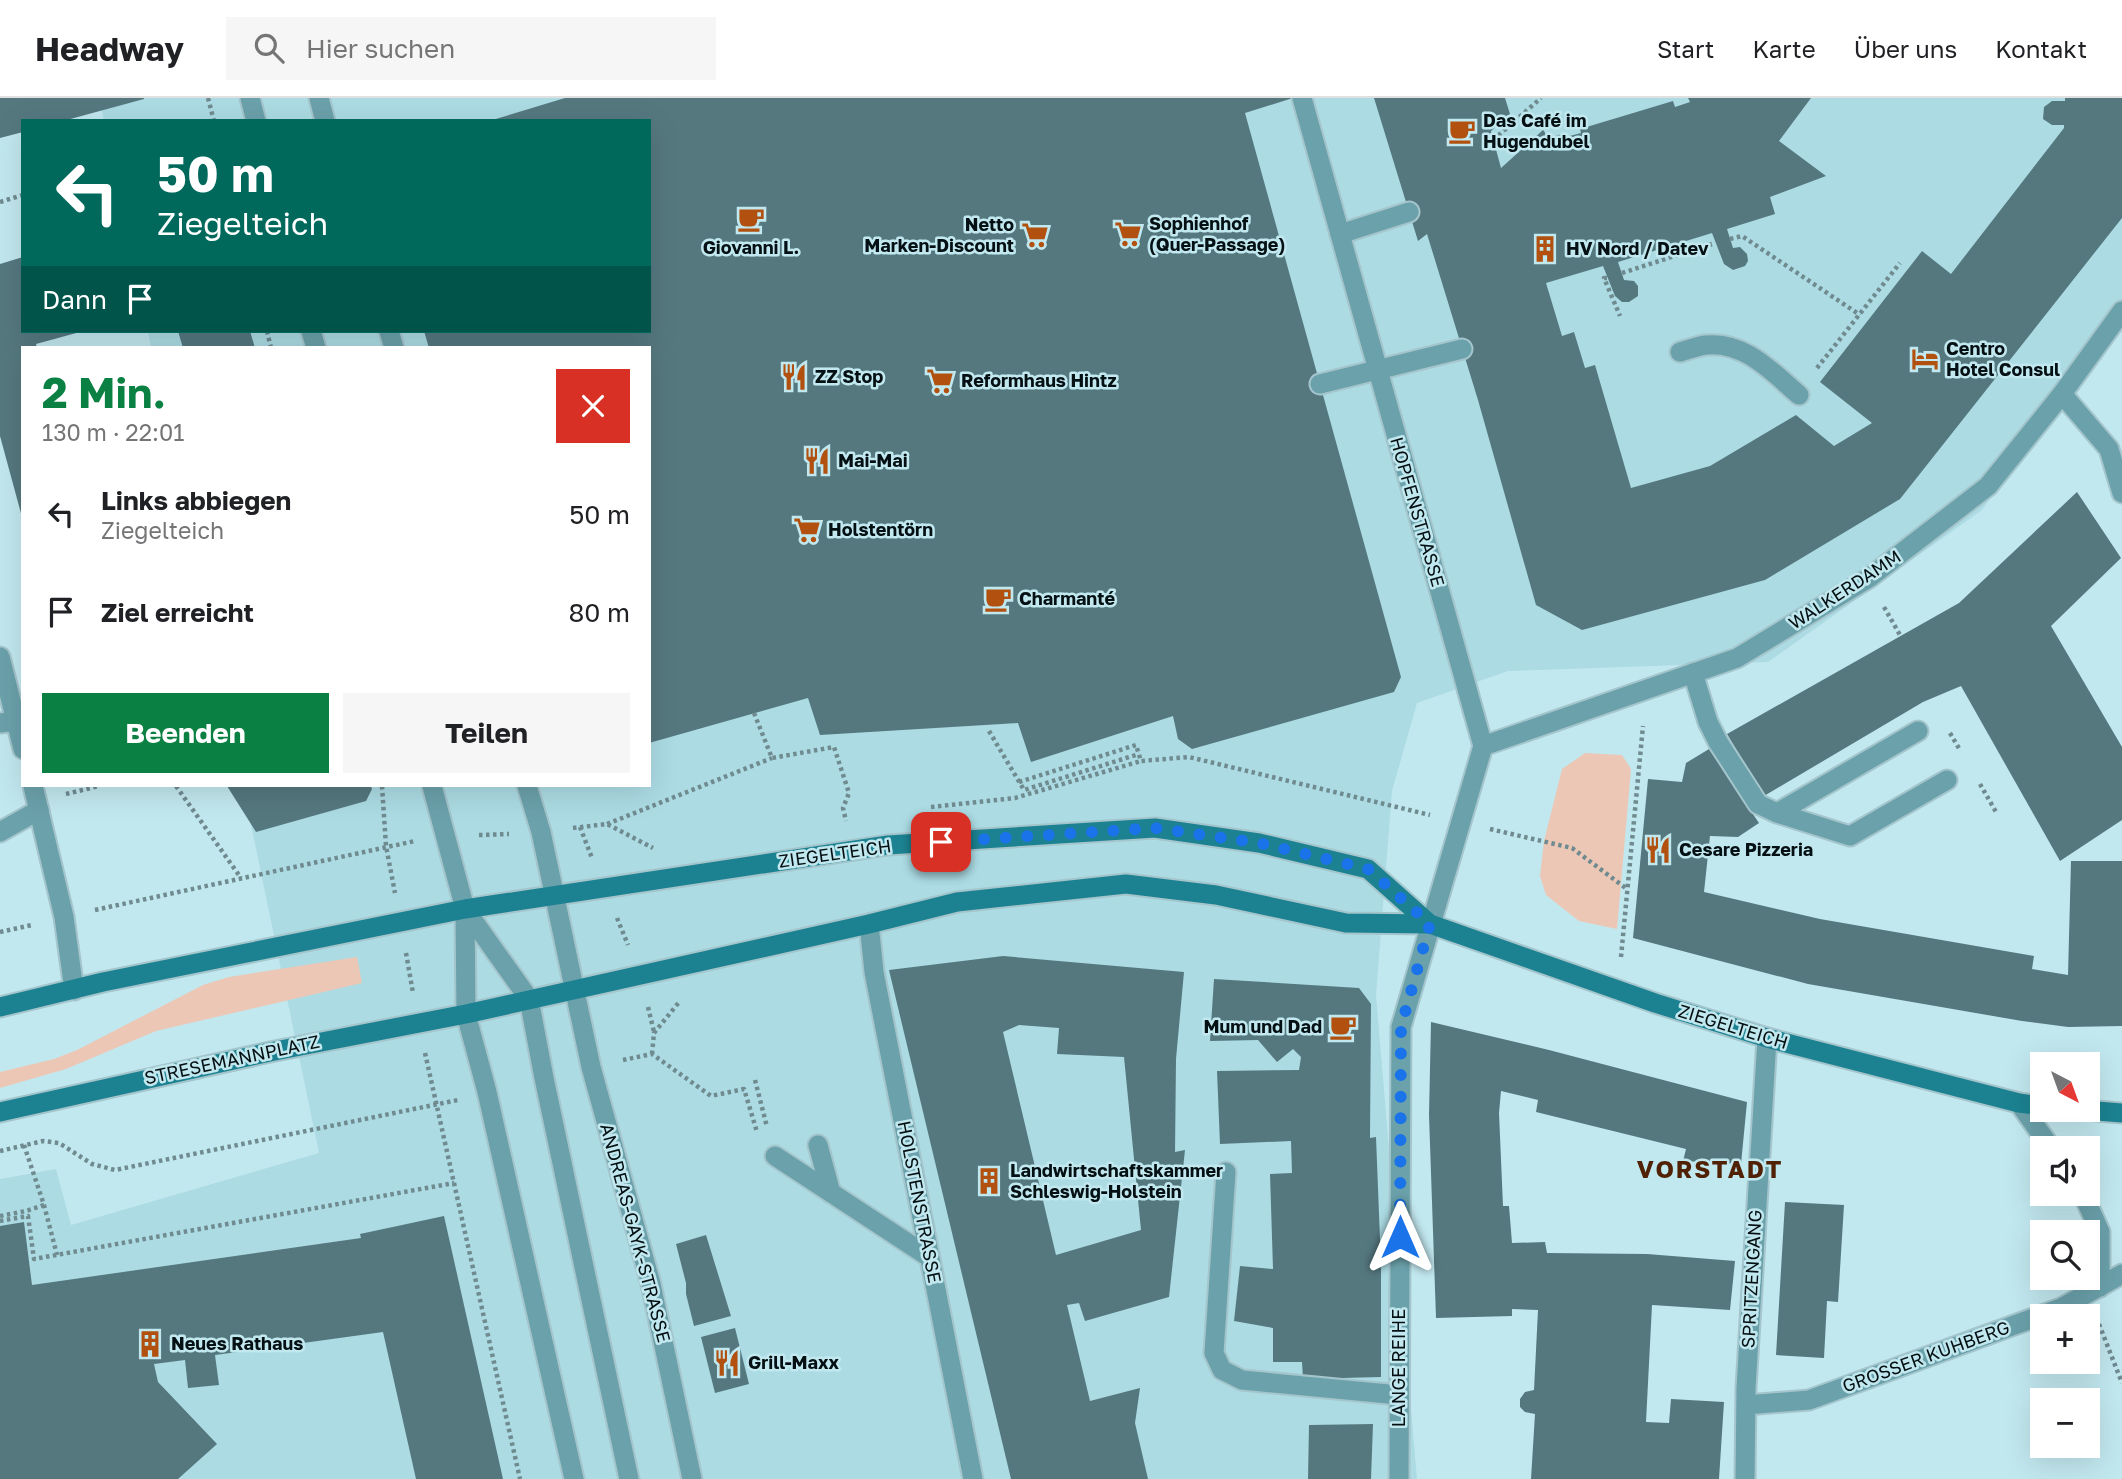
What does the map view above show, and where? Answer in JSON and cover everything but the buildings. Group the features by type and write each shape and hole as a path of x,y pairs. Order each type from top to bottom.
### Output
{"main road":[{"name":"ZIEGELTEICH","path":"464,909 888,845 1155,828 1259,843 1368,869 1430,924"},
{"name":"ZIEGELTEICH","path":"529,999 869,925 957,902 1126,884 1216,895 1346,923 1430,924 1618,990 1767,1038 2030,1104"},
{"path":"0,1007 464,909"},
{"name":"STRESEMANNPLATZ","path":"0,1112 270,1052 419,1024 529,999"},
{"path":"2100,1111 2122,1113"}],"street":[{"path":"250,98 255,119"},
{"path":"318,98 325,119"},
{"name":"HOPFENSTRASSE","path":"1302,98 1483,746"},
{"path":"1340,234 1409,212"},
{"name":"WALKERDAMM","path":"1483,746 1737,658 1869,578 1988,486 2062,394 2122,311"},
{"path":"1680,352 1706,345 1731,346 1757,359 1799,395"},
{"path":"1320,384 1462,349"},
{"path":"2062,394 2109,449 2122,493"},
{"path":"0,657 8,722 21,745"},
{"path":"1693,673 1708,722 1718,742 1758,804 1777,813 1850,836 1947,780"},
{"path":"1777,813 1918,731"},
{"path":"1430,924 1483,746"},
{"path":"33,787 64,917 74,990"},
{"path":"432,787 464,909 466,1014 487,1092 574,1479"},
{"name":"ANDREAS-GAYK-STRASSE","path":"527,787 541,832 596,1088 653,1296 692,1479"},
{"path":"0,832 39,810"},
{"path":"464,909 529,999 629,1479"},
{"name":"LANGE REIHE","path":"1399,1479 1401,1027 1430,924"},
{"name":"HOLSTENSTRASSE","path":"869,925 874,972 973,1479"},
{"name":"SPRITZENGANG","path":"1745,1479 1746,1405 1767,1038"},
{"path":"2020,1103 2043,1136"},
{"path":"818,1145 831,1193"},
{"path":"775,1156 929,1257"},
{"path":"1226,1172 1214,1353 1222,1370 1242,1380 1399,1395"},
{"name":"GROSSER KUHBERG","path":"2100,1286 2122,1273"},
{"name":"GROSSER KUHBERG","path":"1746,1405 1809,1400 2061,1308 2093,1290"}],"path":[{"path":"208,98 213,119"},
{"path":"1493,140 1541,98"},
{"path":"0,202 21,196"},
{"path":"1730,239 1742,236 1860,315"},
{"path":"1622,273 1715,243"},
{"path":"1799,395 1807,381 1900,263"},
{"path":"1607,278 1604,278 1620,316"},
{"path":"1618,990 1646,689"},
{"path":"754,713 772,758"},
{"path":"989,731 1024,790 1139,754"},
{"path":"1019,782 1136,744 1141,761"},
{"path":"0,932 386,846 445,837 541,832 607,824 772,758 834,747 849,793"},
{"path":"923,808 1015,797 1141,761 1189,757 1572,848 1628,889"},
{"path":"177,787 241,878"},
{"path":"382,787 386,846 419,1024 520,1479"},
{"path":"845,816 858,815"},
{"path":"607,824 656,849"},
{"path":"580,827 639,974 654,1033"},
{"path":"652,1054 711,1096 744,1089 766,1159 775,1156 755,1080"},
{"path":"0,1151 43,1140 59,1143 92,1164 115,1170 436,1107"},
{"path":"24,1145 57,1255"},
{"path":"0,1218 28,1216 34,1259 454,1183"},
{"path":"0,1218 44,1205"},
{"path":"2093,1290 2122,1383"}],"shaded area":[{"path":"99,98 2122,98 2122,311 1982,510 1768,662 1508,671 1417,703 1392,791 1376,995 1417,1479 0,1479 0,1179 56,1169 71,1225 319,1153 243,787 651,787 651,346 151,346 148,333 651,333 651,119 104,119"},
{"path":"1585,753 1622,755 1631,769 1617,929 1579,921 1546,895 1540,876 1544,841 1562,769"},
{"path":"357,957 362,983 156,1031 66,1069 0,1088 0,1072 54,1059 77,1050 203,985 229,977"}],"place":[{"name":"Das Café im Hugendubel","path":"1462,131"},
{"name":"Giovanni L.","path":"751,219"},
{"name":"Sophienhof (Quer-Passage)","path":"1128,234"},
{"name":"Netto Marken-Discount","path":"1035,235"},
{"name":"HV Nord / Datev","path":"1545,249"},
{"name":"Centro Hotel Consul","path":"1925,359"},
{"name":"ZZ Stop","path":"794,377"},
{"name":"Reformhaus Hintz","path":"940,381"},
{"name":"Mai-Mai","path":"817,461"},
{"name":"Holstentörn","path":"807,530"},
{"name":"Charmanté","path":"998,599"},
{"name":"Cesare Pizzeria","path":"1658,850"},
{"name":"Mum und Dad","path":"1343,1027"},
{"name":"Landwirtschaftskammer Schleswig-Holstein","path":"989,1181"},
{"name":"Neues Rathaus","path":"150,1344"},
{"name":"Grill-Maxx","path":"727,1363"}],"district":[{"name":"VORSTADT","path":"1710,1170"}],"route":[{"path":"941,842 1155,828 1259,843 1368,869 1430,924 1401,1027 1400,1237"}]}
